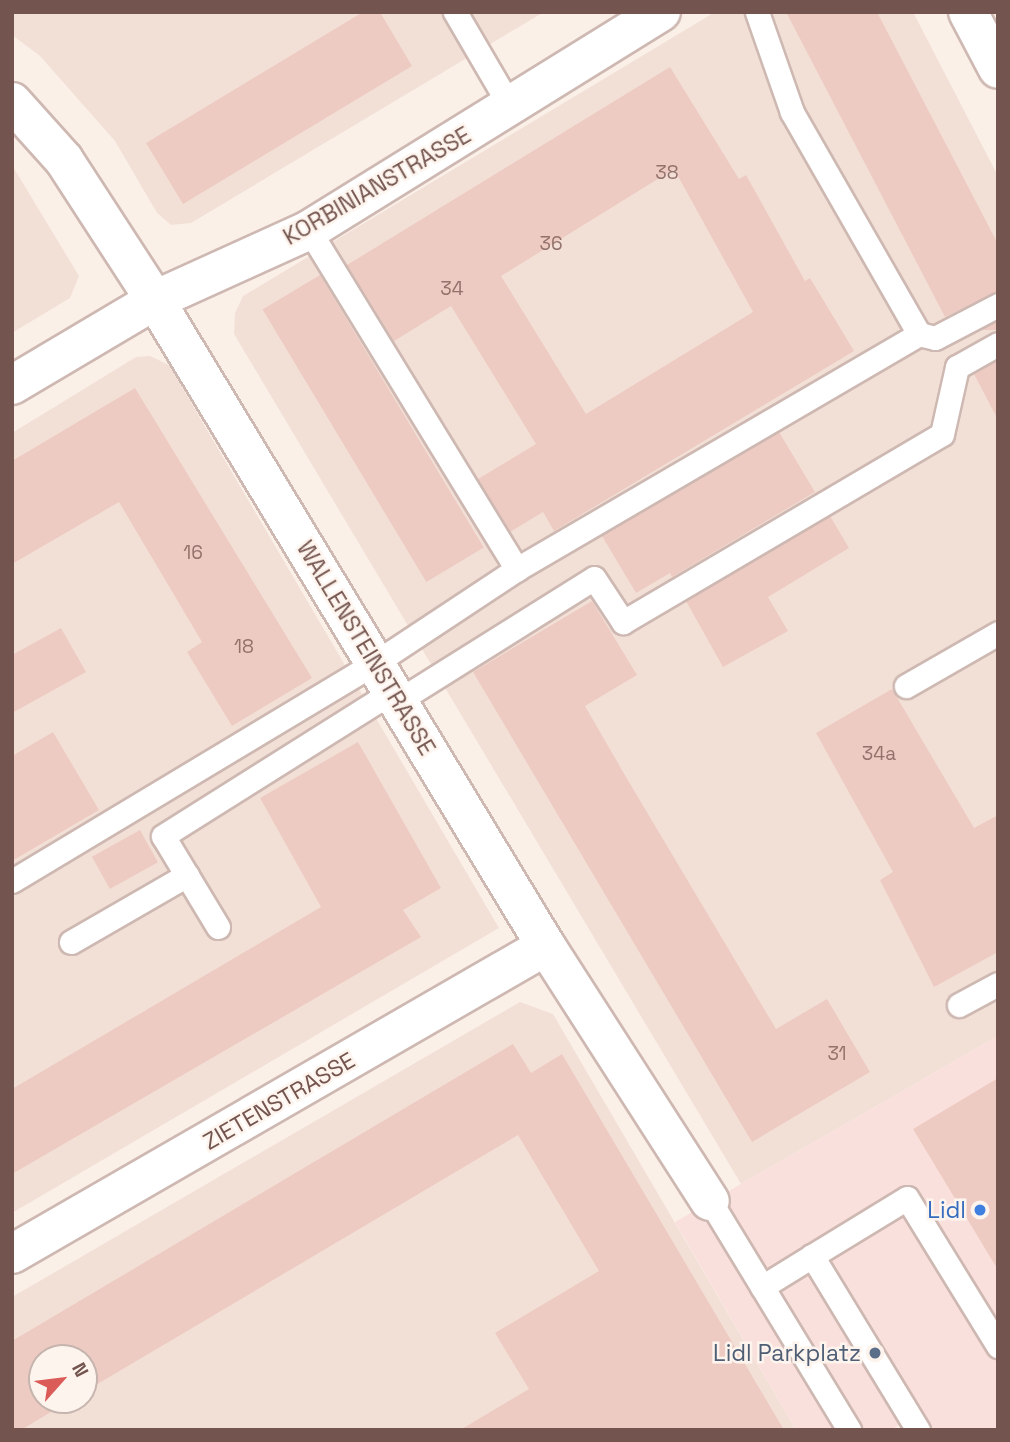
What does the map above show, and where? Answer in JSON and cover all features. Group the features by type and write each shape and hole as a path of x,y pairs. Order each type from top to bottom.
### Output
{"street":[{"name":"KORBINIANSTRASSE","path":"12,385 155,300 309,230 662,12"},
{"path":"968,12 998,69"},
{"name":"WALLENSTEINSTRASSE","path":"12,102 64,160 155,300 547,946 710,1201"},
{"name":"ZIETENSTRASSE","path":"12,1254 547,946"}],"lane":[{"path":"455,12 510,106"},
{"path":"757,12 792,112 919,334"},
{"path":"309,230 517,569"},
{"path":"218,928 163,836 388,685 517,569 919,334 935,338 998,305"},
{"path":"12,881 594,578 623,622 942,434 957,367 998,344"},
{"path":"906,686 998,633"},
{"path":"71,942 187,876"},
{"path":"959,1005 998,984"},
{"path":"762,1287 907,1198 998,1346"},
{"path":"710,1201 849,1430"},
{"path":"812,1256 918,1430"}],"shaded area":[{"path":"12,12 544,12 191,223 171,225 157,213 115,141 40,56 12,35"},
{"path":"715,12 913,12 998,176 998,1036 741,1184 234,334 235,313 243,296"},
{"path":"12,165 79,276 70,298 12,333"},
{"path":"150,356 169,365 499,928 12,1213 12,433 136,357"},
{"path":"520,1002 553,1014 796,1430 12,1430 12,1297"},
{"name":"Lidl Parkplatz","path":"998,1036 998,1430 902,1430 899,1425 891,1430 796,1430 675,1222"}],"building":[{"path":"363,12 380,12 412,66 183,204 146,143"},
{"path":"786,12 877,12 998,244 998,291 945,317"},
{"path":"670,67 739,179 746,175 805,281 810,278 854,351 554,531 543,512 510,532 478,479 536,444 451,306 394,341 347,265","holes":["674,169 753,312 586,414 501,276"]},
{"path":"320,275 484,548 426,582 263,310"},
{"path":"952,321 998,321 998,330 952,330"},
{"path":"998,360 998,420 974,374"},
{"path":"135,388 312,678 232,726 187,652 202,642 119,502 12,564 12,461"},
{"path":"779,432 815,492 672,577 670,573 636,593 602,536"},
{"path":"830,516 849,548 768,597 788,631 723,667 686,601"},
{"path":"592,601 637,675 585,706 626,777 776,1029 827,999 870,1072 752,1142 473,672"},
{"path":"61,628 86,672 12,713 12,655"},
{"path":"892,689 974,828 998,815 998,952 934,987 880,880 893,872 816,733"},
{"path":"53,732 99,810 12,861 12,756"},
{"path":"358,742 441,888 403,910 421,937 12,1174 12,1089 321,907 260,798"},
{"path":"140,830 158,862 110,889 92,857"},
{"path":"513,1044 531,1073 562,1054 784,1430 460,1430 529,1389 495,1333 599,1271 518,1135 98,1384 98,1344 28,1344 28,1414 48,1414 21,1430 12,1430 12,1341"},
{"name":"Lidl","path":"998,1078 998,1270 913,1129"}],"place":[{"name":"Lidl","path":"980,1210"},
{"name":"Lidl Parkplatz","path":"875,1353"}]}
